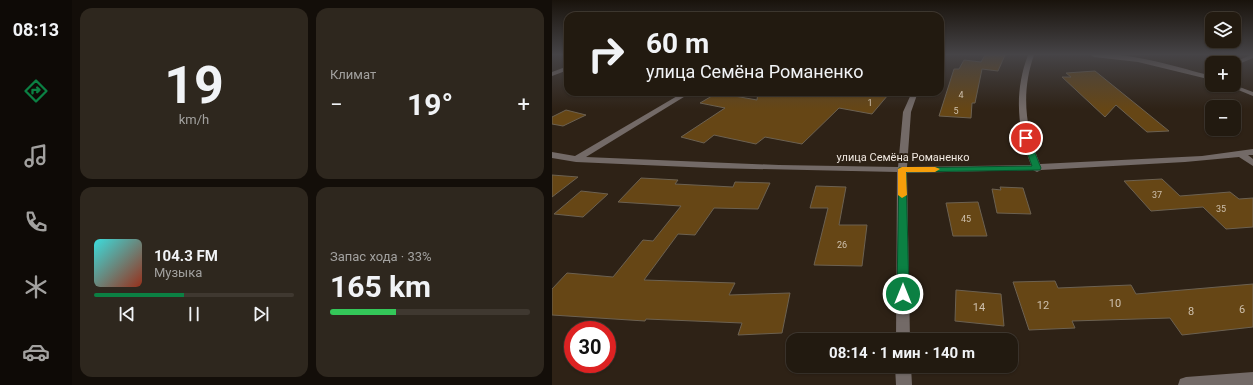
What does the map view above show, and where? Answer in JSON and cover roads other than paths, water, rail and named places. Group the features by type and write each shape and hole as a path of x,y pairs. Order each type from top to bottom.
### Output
{"street":[{"path":"1025,73 1022,90 1022,125 1029,151 1037,168"},
{"path":"1195,73 1204,75"},
{"path":"1241,89 1253,94"},
{"path":"576,159 682,96"},
{"path":"903,333 902,169 907,112 913,96"},
{"name":"улица Семёна Романенко","path":"552,155 576,159 747,168 902,169 1037,168 1253,152"},
{"path":"1241,154 1253,163"},
{"path":"903,373 904,385"},
{"path":"1186,385 1253,380"}]}
